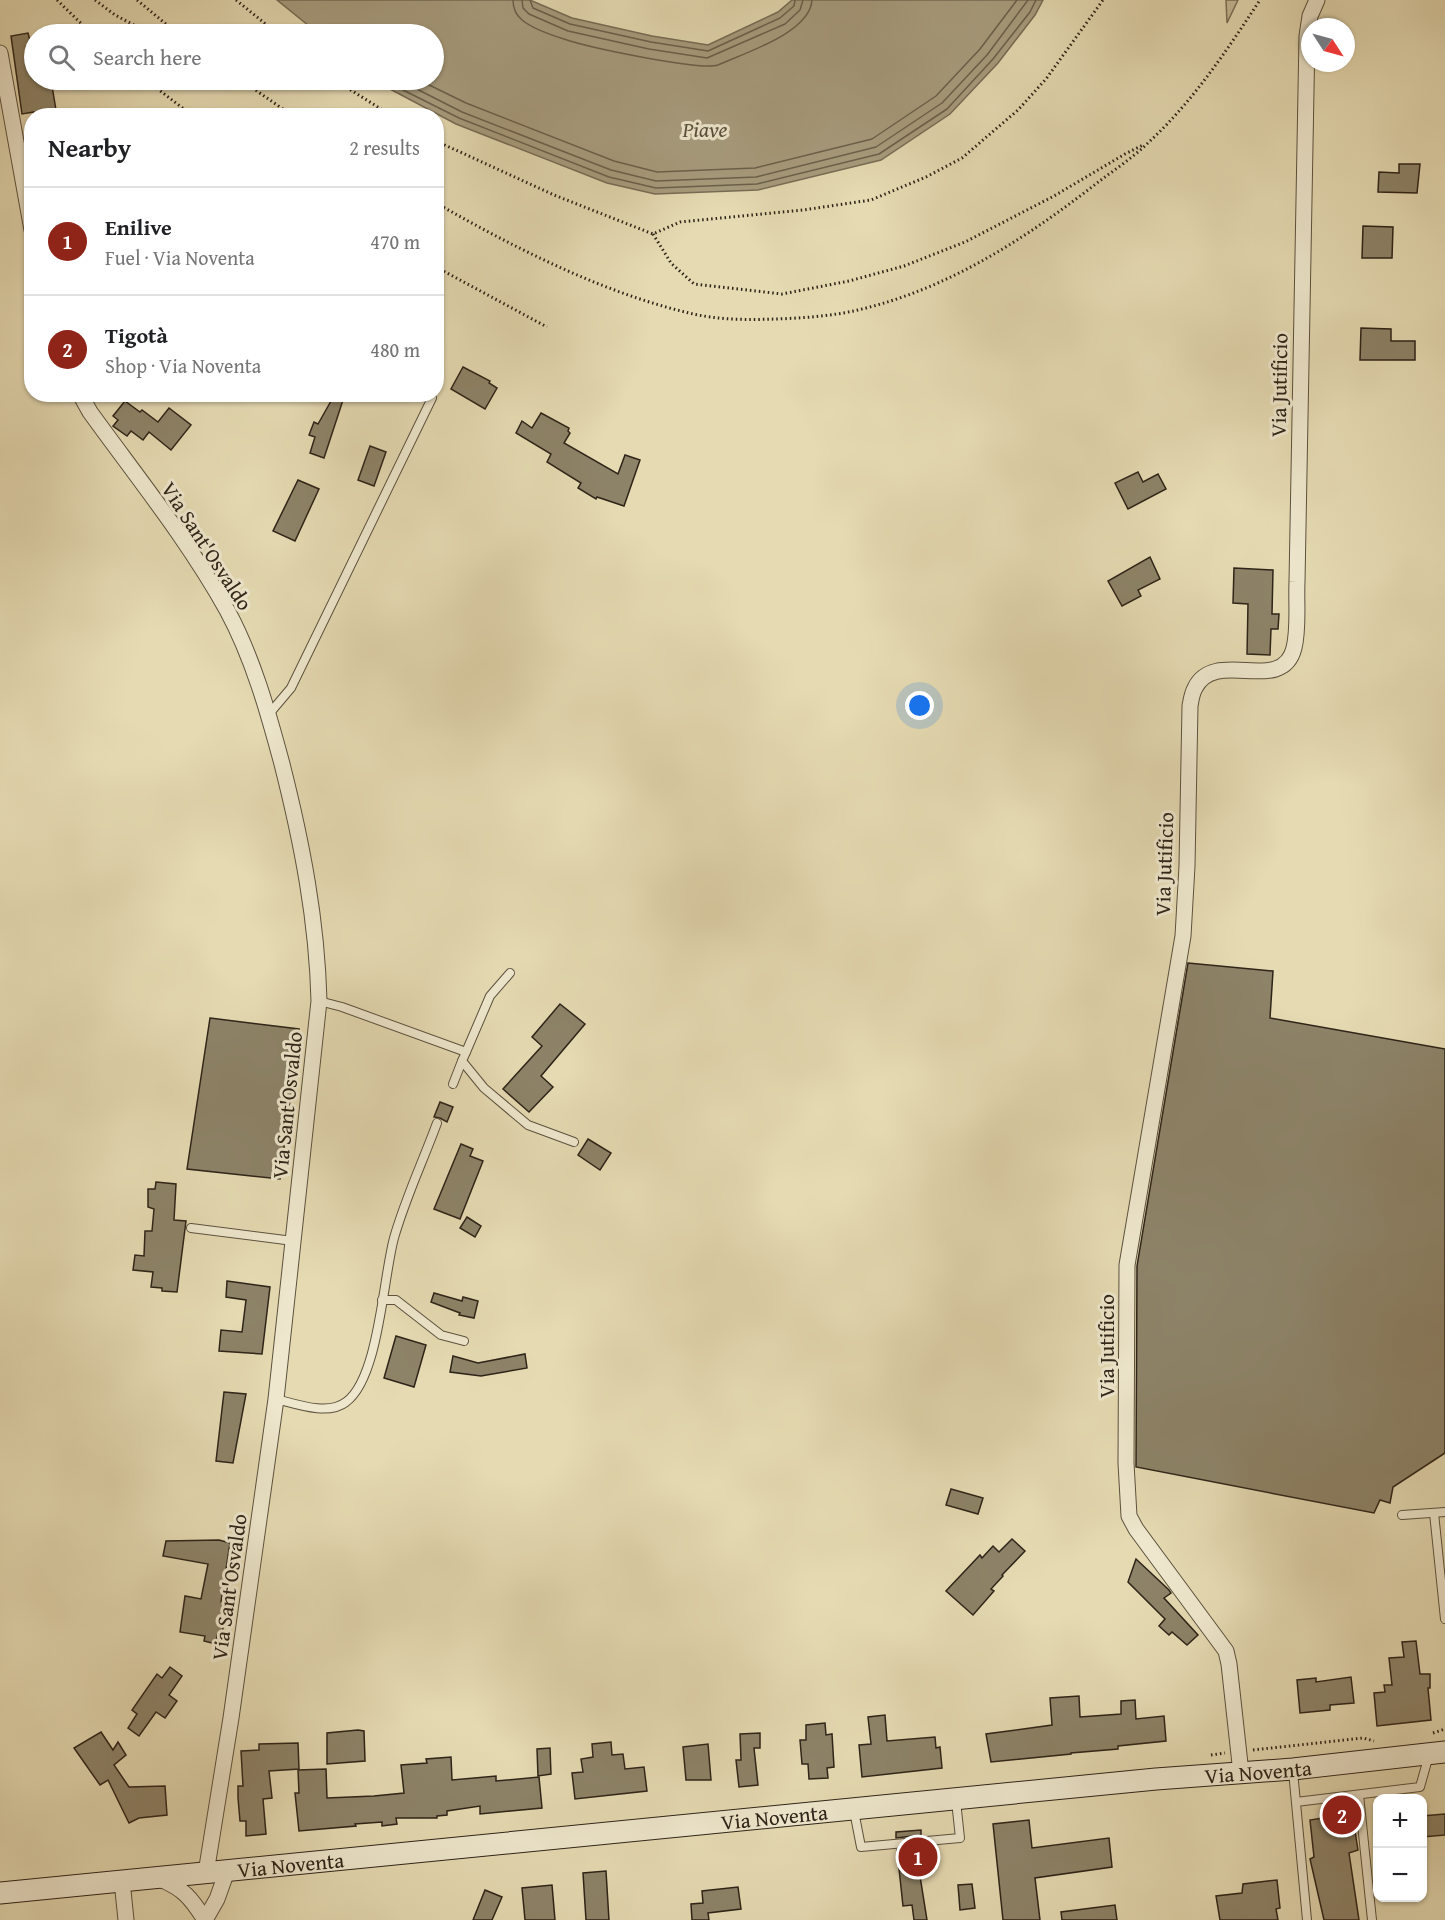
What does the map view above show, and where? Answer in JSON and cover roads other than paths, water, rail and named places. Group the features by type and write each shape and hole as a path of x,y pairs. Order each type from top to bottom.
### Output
{"main road":[{"name":"Via Noventa","path":"0,1893 956,1799 1240,1762 1293,1769 1434,1747"}],"street":[{"name":"Via Jutificio","path":"1240,1762 1226,1652 1136,1529 1129,1516 1126,1463 1127,1265 1182,936 1187,866 1190,706 1194,688 1199,681 1212,672 1224,669 1260,672 1274,670 1287,662 1294,649 1307,36 1310,16 1317,0"},
{"path":"0,53 24,186"},
{"name":"Via Sant'Osvaldo","path":"86,402 212,585 228,612 244,648 269,714 303,849 318,959 319,1001 276,1400 232,1706 198,1874 191,1898"},
{"path":"159,1878 177,1886 191,1898 205,1920 217,1899 228,1871"},
{"path":"122,1881 126,1920"}],"lane":[{"path":"269,714 291,688 430,402"},
{"path":"453,1084 490,996 510,973"},
{"path":"319,1001 342,1007 466,1052"},
{"path":"462,1061 484,1088 528,1125 574,1142"},
{"path":"276,1400 334,1408 354,1396 371,1356 394,1239 438,1123"},
{"path":"191,1228 293,1241"},
{"path":"382,1300 396,1300 441,1335 464,1341"},
{"path":"1402,1515 1445,1512"},
{"path":"1434,1514 1445,1619"},
{"name":"Via Noventa","path":"1296,1802 1420,1787 1434,1747"},
{"path":"1293,1769 1307,1920"},
{"path":"1359,1795 1372,1920"},
{"path":"854,1809 861,1847 960,1838 956,1799"}],"water":[{"name":"Piave","path":"277,0 530,0 572,18 652,36 708,45 778,12 792,0 1043,0 1035,15 998,63 950,114 881,160 758,190 655,194 607,183 456,124 444,118 444,108 426,108 392,90 444,90 444,24 307,24"}],"place":[{"name":"Tigotà","path":"1342,1815"},
{"name":"Enilive","path":"918,1857"}]}
